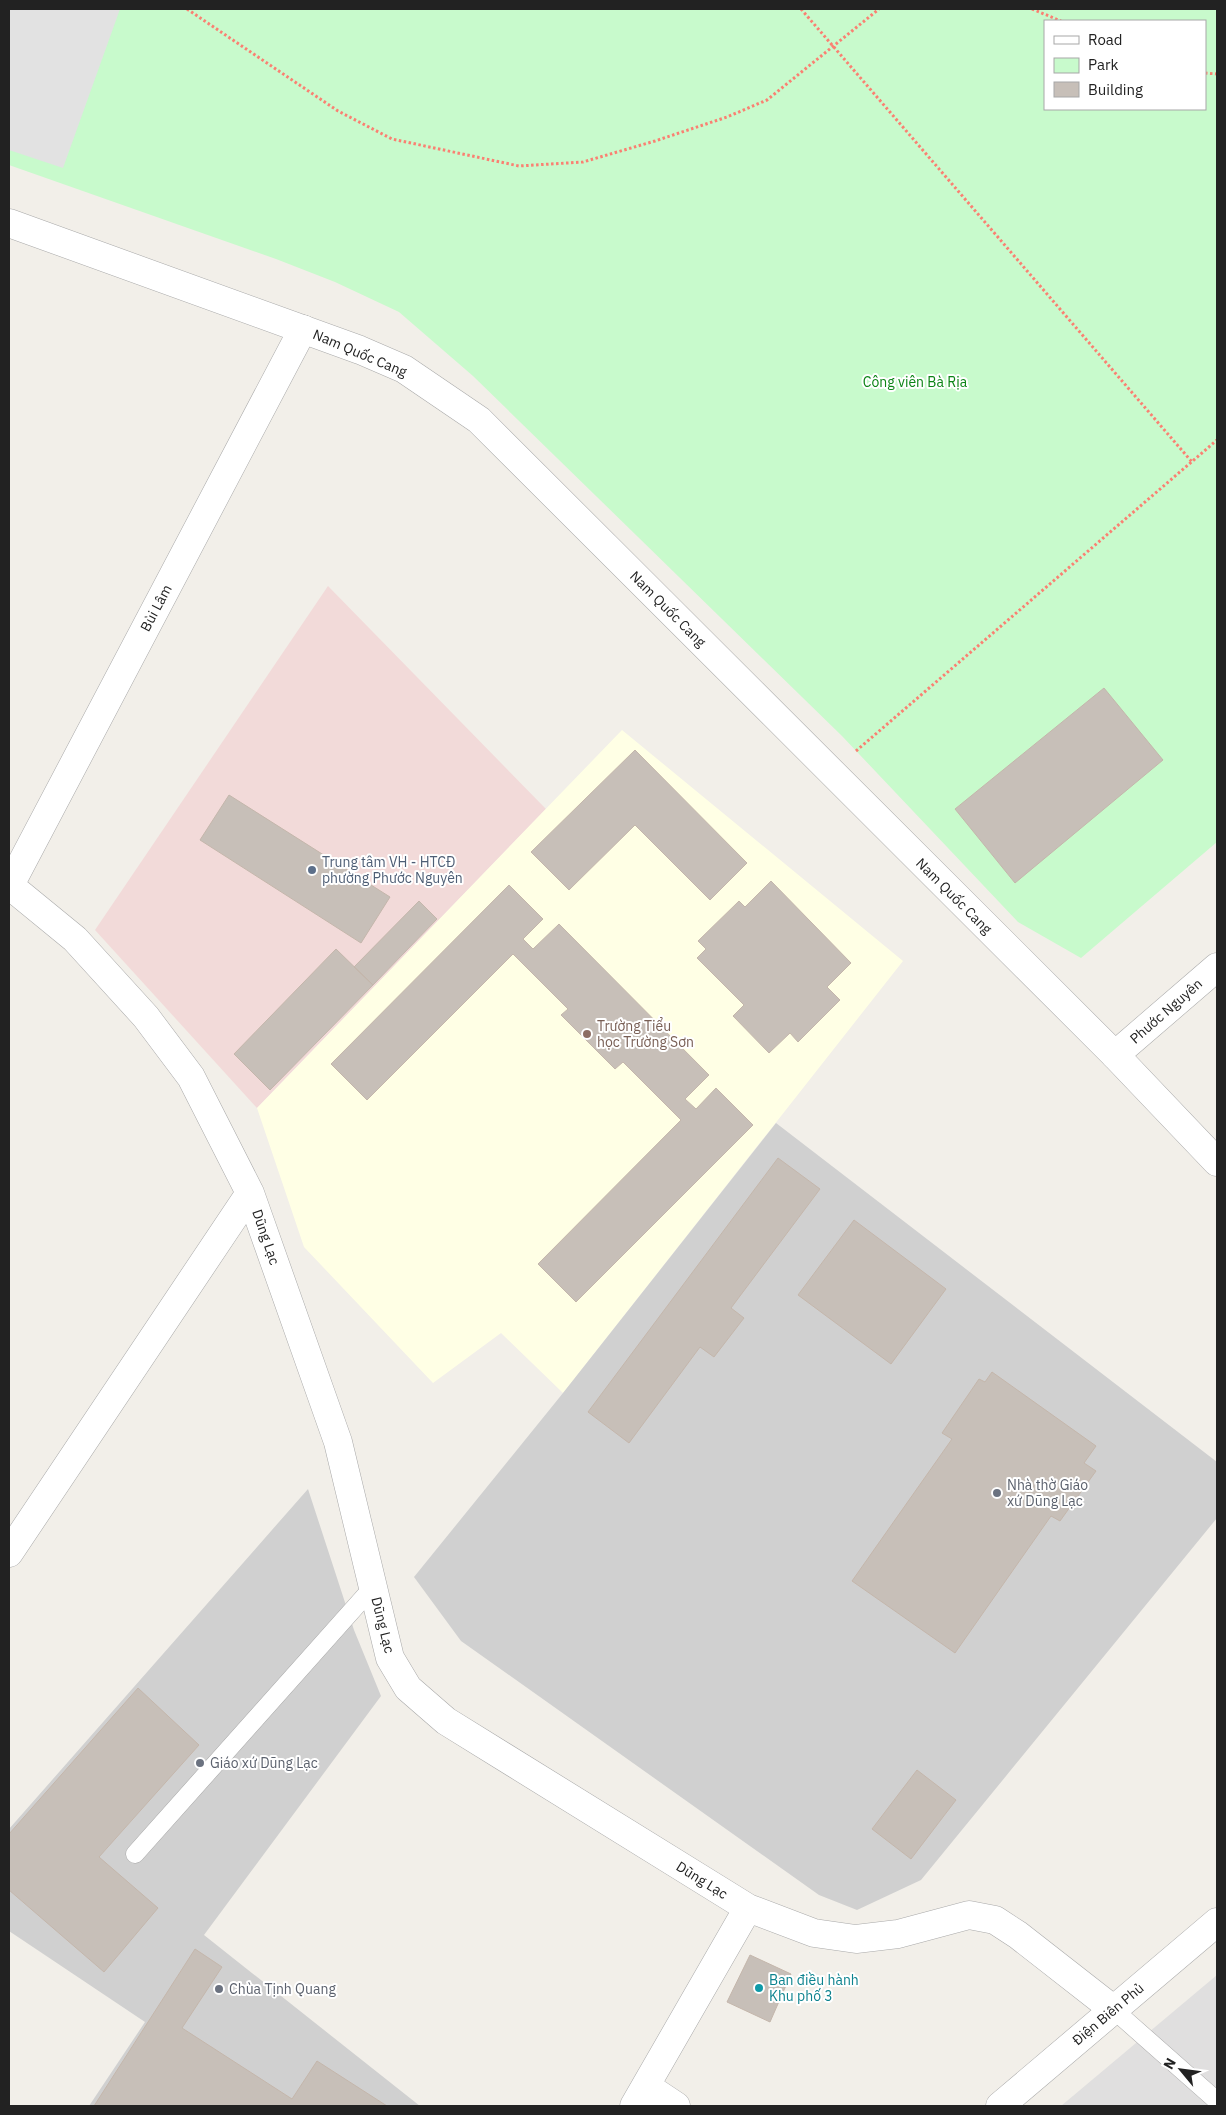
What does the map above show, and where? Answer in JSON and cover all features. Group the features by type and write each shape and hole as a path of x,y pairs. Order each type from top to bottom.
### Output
{"street":[{"name":"Nam Quốc Cang","path":"9,223 303,329 404,369 479,420 1115,1055 1217,1162"},
{"name":"Bùi Lâm","path":"9,886 303,329"},
{"name":"Dũng Lạc","path":"9,886 75,939 146,1016 191,1077 250,1193 338,1442 390,1658 408,1688 446,1721 748,1908 814,1933 856,1939 898,1934 969,1915 995,1920 1018,1935 1114,2010"},
{"name":"Phước Nguyên","path":"1115,1055 1217,967"},
{"path":"9,1553 250,1193"},
{"path":"676,2106 640,2096 748,1908"},
{"name":"Điện Biên Phủ","path":"1000,2106 1217,1922"}],"lane":[{"path":"135,1854 374,1587"},
{"path":"1114,2010 1217,2101"}],"path":[{"path":"187,9 338,111 392,139 519,166 583,162 727,117 767,100 879,9"},
{"path":"801,9 1192,462"},
{"path":"1032,9 1059,20"},
{"path":"831,772 1217,440"}],"shaded area":[{"path":"9,9 120,9 63,168 9,150"},
{"name":"Trung tâm VH - HTCĐ phường Phước Nguyên","path":"328,586 546,809 257,1108 95,930"},
{"name":"Trường Tiểu học Trường Sơn","path":"622,730 903,961 563,1393 501,1333 433,1383 304,1247 257,1108"},
{"path":"776,1123 1217,1462 1217,1518 921,1880 857,1910 819,1895 461,1641 414,1577 563,1393"},
{"name":"Giáo xứ Dũng Lạc","path":"308,1489 354,1630 381,1696 204,1935 420,2106 89,2106 145,2022 9,1931 9,1829"},
{"path":"1217,1975 1217,2106 1061,2106"}],"green space":[{"name":"Công viên Bà Rịa","path":"9,9 1217,9 1217,842 1081,958 1018,922 842,736 473,376 399,312 335,282 276,259 9,165"}],"building":[{"path":"1104,688 1163,760 1015,883 955,809"},
{"path":"635,750 747,863 710,900 635,825 569,890 531,852"},
{"path":"229,795 390,897 361,943 200,840"},
{"path":"771,881 851,963 827,987 840,1000 798,1042 790,1033 769,1053 733,1016 744,1005 697,958 706,949 698,941 739,901 745,907"},
{"path":"509,885 543,919 523,939 533,949 559,924 709,1075 685,1099 696,1109 716,1088 753,1125 576,1302 538,1264 681,1120 623,1062 615,1069 561,1015 568,1009 513,954 367,1100 331,1064"},
{"path":"419,901 437,919 373,985 354,967"},
{"path":"336,949 373,985 270,1090 234,1054"},
{"path":"778,1158 820,1189 731,1308 744,1318 714,1357 700,1347 629,1443 588,1412"},
{"path":"854,1220 946,1289 891,1364 798,1295"},
{"name":"Nhà thờ Giáo xứ Dũng Lạc","path":"992,1372 1096,1446 1084,1463 1096,1471 1060,1521 1051,1516 955,1653 852,1581 952,1439 942,1433 979,1379 985,1382"},
{"path":"138,1688 199,1745 99,1857 158,1908 104,1972 9,1890 9,1834"},
{"path":"917,1770 956,1800 911,1859 872,1829"},
{"path":"195,1949 222,1967 182,2028 292,2099 317,2061 387,2106 94,2106"},
{"name":"Ban điều hành Khu phố 3","path":"750,1955 791,1974 770,2022 727,2002"}],"place":[{"name":"Trung tâm VH - HTCĐ phường Phước Nguyên","path":"312,870"},
{"name":"Trường Tiểu học Trường Sơn","path":"587,1034"},
{"name":"Nhà thờ Giáo xứ Dũng Lạc","path":"997,1493"},
{"name":"Giáo xứ Dũng Lạc","path":"200,1763"},
{"name":"Ban điều hành Khu phố 3","path":"759,1988"},
{"name":"Chùa Tịnh Quang","path":"219,1989"}]}
